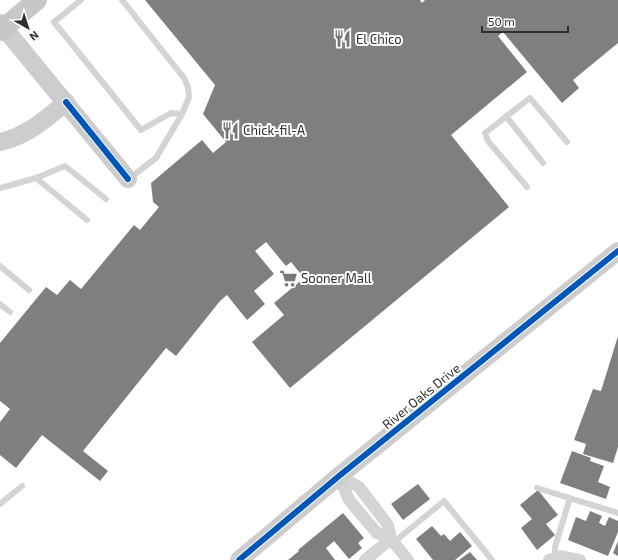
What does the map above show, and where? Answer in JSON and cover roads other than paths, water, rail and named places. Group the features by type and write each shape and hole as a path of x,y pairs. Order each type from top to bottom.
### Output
{"main road":[{"path":"1,23 37,0"}],"street":[{"path":"1,23 128,179"},
{"path":"0,142 35,128 66,102"},
{"name":"River Oaks Drive","path":"239,560 339,476 618,251"},
{"path":"339,476 349,500 358,511 377,533 393,541 408,560"},
{"path":"365,560 393,541"},
{"path":"552,559 561,556 580,560"}],"lane":[{"path":"81,0 54,22 141,130 171,112 182,114"},
{"path":"122,0 184,78 188,86 189,97 182,114 156,158 128,179"},
{"path":"527,187 486,137 485,133 530,98 568,142"},
{"path":"506,116 543,163"},
{"path":"0,188 36,178 65,166 106,199"},
{"path":"36,178 87,220"},
{"path":"0,266 29,290"},
{"path":"0,304 10,312"},
{"path":"0,504 22,486"},
{"path":"537,488 618,513"},
{"path":"552,559 570,498"},
{"path":"393,541 444,501 492,560"}],"place":[{"name":"El Chico","path":"343,39"},
{"name":"Chick-fil-A","path":"230,130"},
{"name":"Sooner Mall","path":"288,278"}]}
